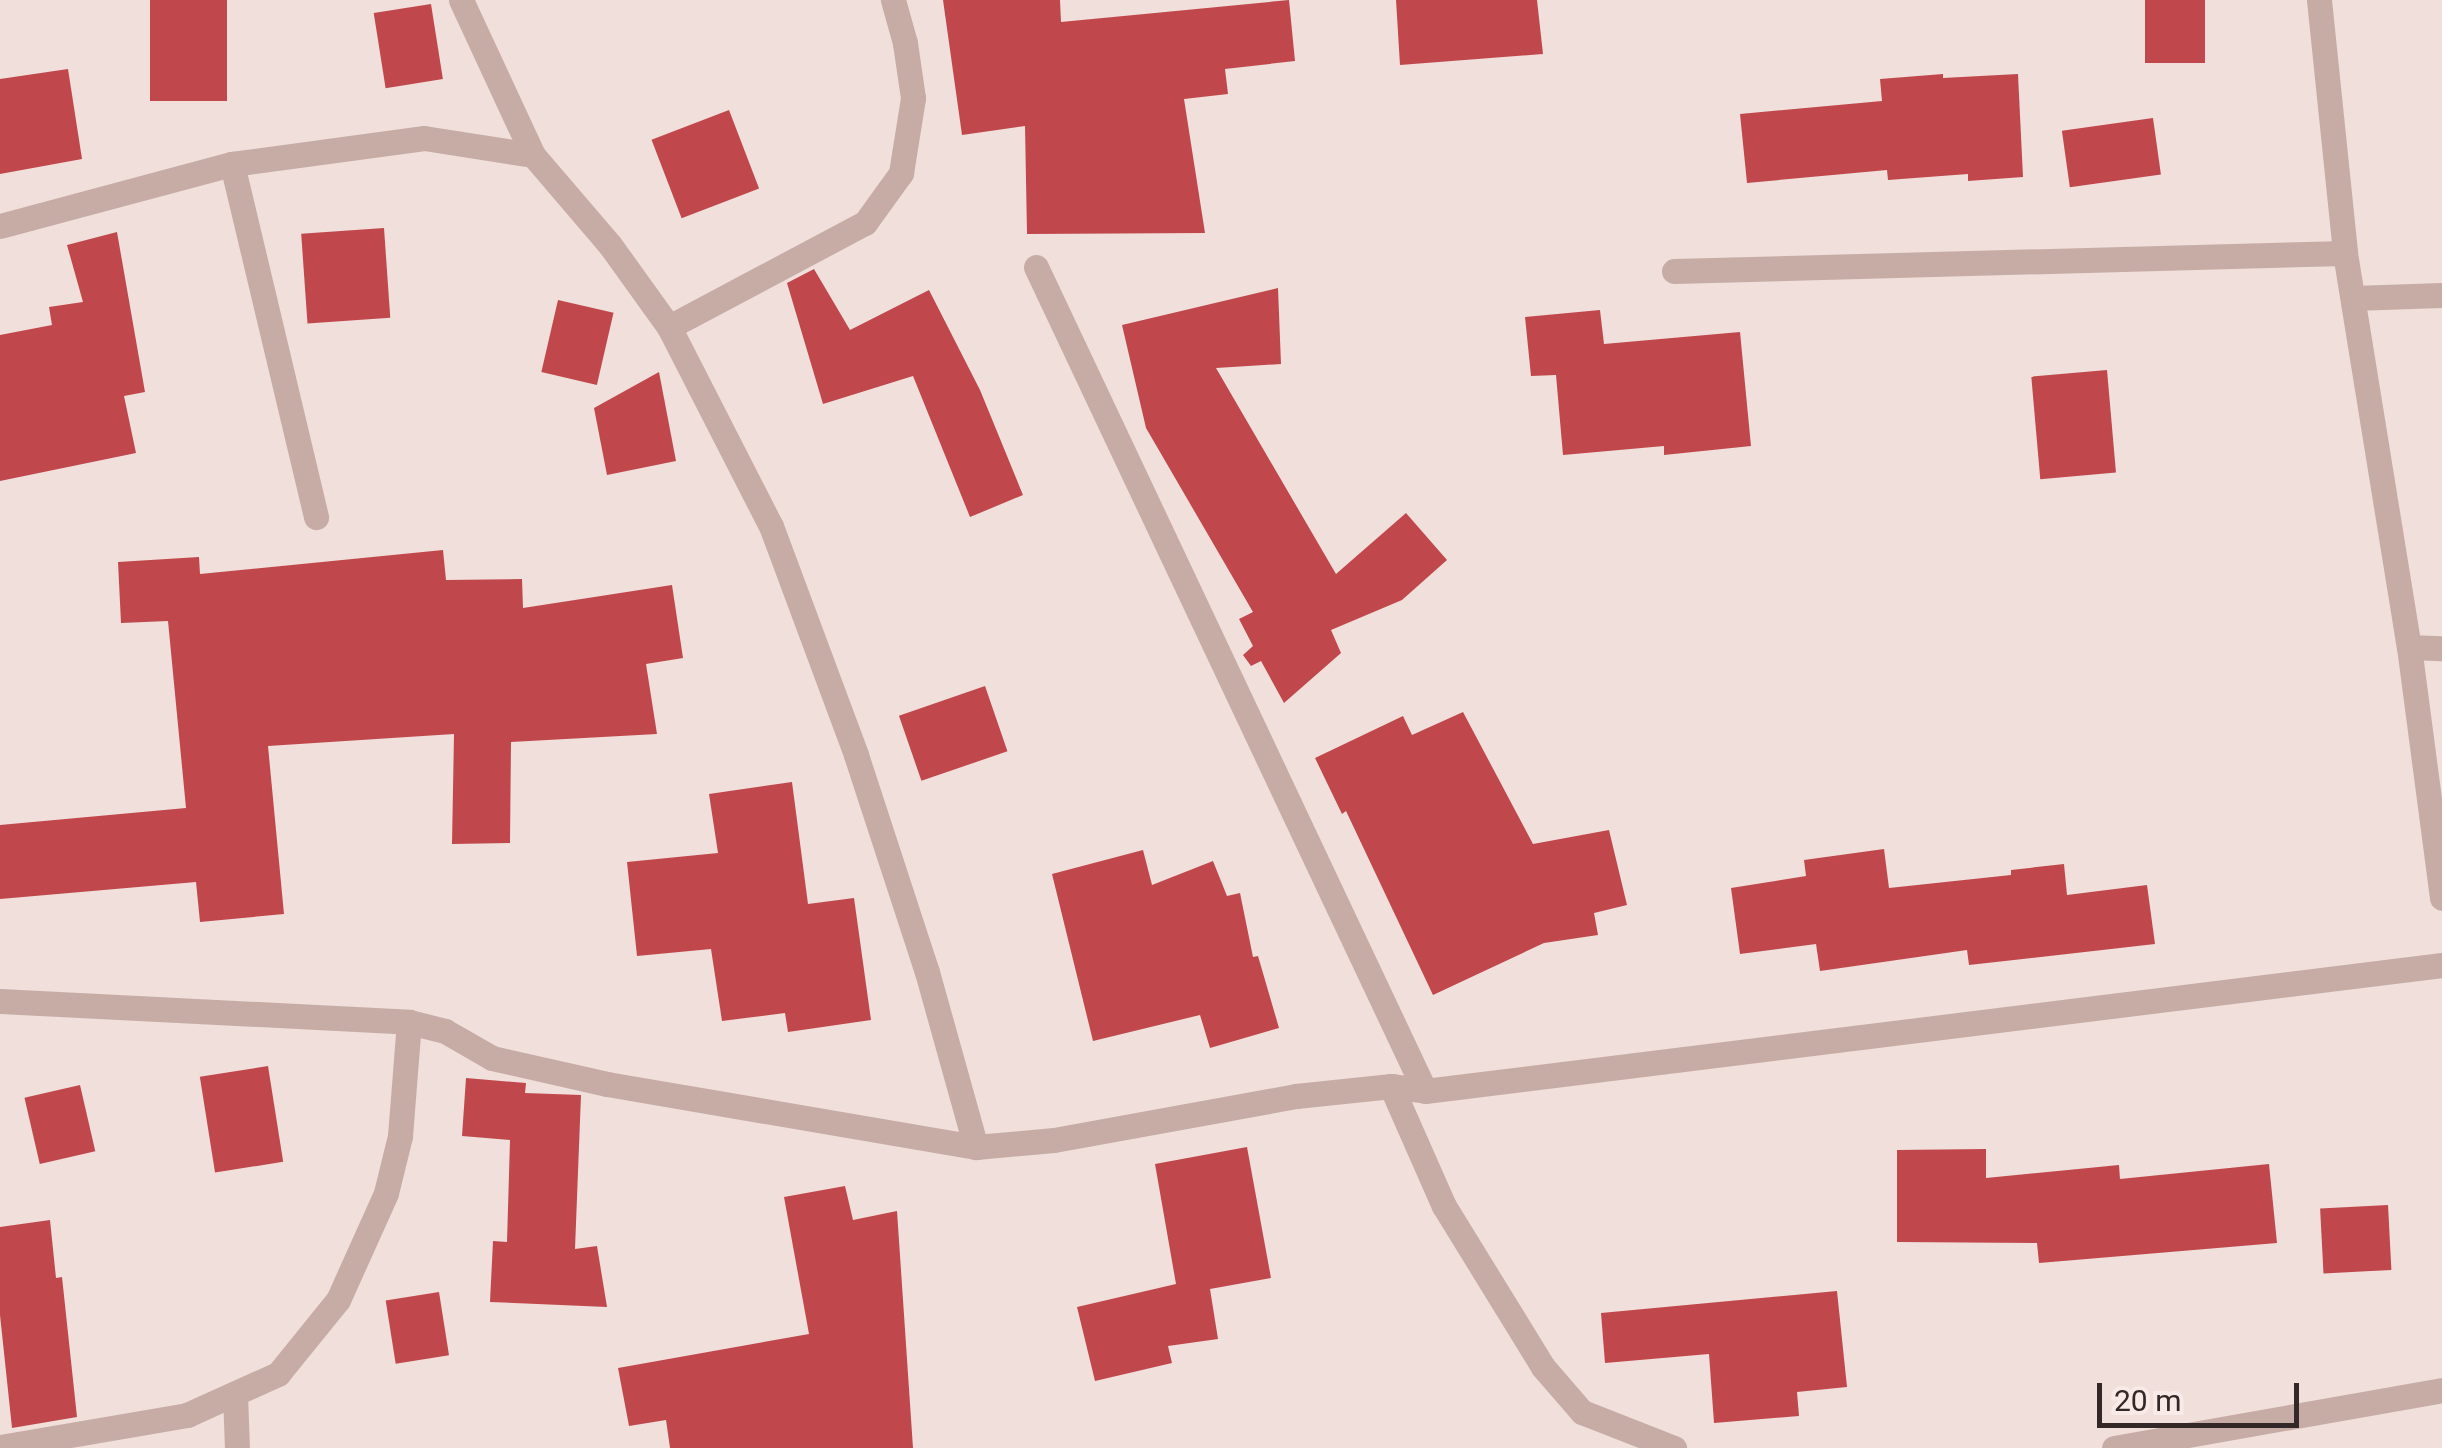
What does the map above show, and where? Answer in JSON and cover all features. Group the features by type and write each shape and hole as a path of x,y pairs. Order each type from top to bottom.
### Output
{"street":[{"path":"461,0 533,154 610,245 669,328 771,526 862,773 927,972 976,1147"},
{"path":"669,328 865,223 901,173 913,98 906,44 893,0"},
{"path":"2320,0 2352,298 2409,647 2442,898"},
{"path":"0,226 232,164 424,138 533,154"},
{"path":"232,164 316,517"},
{"path":"1674,271 2346,253"},
{"path":"1036,267 1425,1091"},
{"path":"2352,298 2442,295"},
{"path":"2409,647 2442,648"},
{"path":"0,1000 409,1022 445,1031 492,1058 607,1084 976,1147 1054,1140 1296,1096 1391,1086 1425,1091 2442,964"},
{"path":"0,1447 187,1415 278,1374 338,1300 386,1193 400,1136 409,1022"},
{"path":"1391,1086 1444,1206 1543,1367 1582,1412 1674,1448"},
{"path":"2114,1448 2442,1390"},
{"path":"234,1394 238,1448"}],"building":[{"path":"150,0 227,0 227,101 150,101"},
{"path":"943,0 1060,0 1061,22 1289,0 1295,61 1225,69 1228,94 1184,99 1205,233 1027,234 1025,126 962,135"},
{"path":"1396,0 1537,0 1543,54 1400,65"},
{"path":"2145,0 2205,0 2205,63 2145,63"},
{"path":"431,4 443,79 386,88 374,13"},
{"path":"68,69 82,159 0,174 0,79"},
{"path":"1943,74 1943,78 2018,74 2023,177 1968,181 1968,174 1888,180 1887,170 1747,183 1740,114 1882,101 1880,79"},
{"path":"729,110 759,188 682,218 652,140"},
{"path":"2153,118 2161,174 2070,187 2062,131"},
{"path":"384,228 390,318 307,324 301,234"},
{"path":"117,232 145,392 124,396 136,453 0,481 0,335 52,325 49,307 83,302 67,245"},
{"path":"814,269 850,330 929,290 980,390 1023,495 970,517 913,376 823,404 787,283"},
{"path":"1278,288 1281,364 1216,368 1336,574 1406,513 1447,560 1402,600 1331,630 1341,653 1284,703 1261,661 1251,666 1243,655 1253,646 1239,619 1253,612 1146,428 1122,325"},
{"path":"558,300 614,313 597,385 541,372"},
{"path":"1600,310 1604,344 1740,332 1751,446 1664,455 1664,446 1563,455 1556,375 1531,376 1525,317"},
{"path":"2107,370 2116,473 2040,479 2031,377"},
{"path":"659,372 676,461 607,475 594,408"},
{"path":"443,550 446,580 522,579 523,608 672,585 683,658 646,664 657,734 511,742 510,843 452,844 454,734 268,746 284,914 200,922 196,882 0,899 0,825 186,808 168,621 121,623 118,562 199,557 200,574"},
{"path":"985,686 1007,751 921,781 899,716"},
{"path":"1463,712 1533,844 1609,830 1627,905 1594,913 1598,935 1544,943 1433,995 1346,811 1342,814 1315,758 1403,716 1412,735"},
{"path":"792,782 808,904 854,898 871,1020 788,1032 785,1013 722,1021 711,949 637,956 627,862 718,853 709,794"},
{"path":"1884,849 1889,888 2011,875 2011,870 2064,864 2067,895 2147,885 2155,944 1969,965 1967,950 1820,971 1816,944 1740,954 1731,888 1806,876 1804,860"},
{"path":"1143,850 1152,885 1213,861 1227,896 1240,893 1253,957 1258,956 1279,1028 1210,1048 1200,1015 1093,1041 1052,874"},
{"path":"268,1066 283,1162 215,1173 200,1077"},
{"path":"466,1078 526,1083 525,1093 581,1095 575,1249 597,1246 607,1307 490,1302 493,1241 507,1242 510,1140 462,1136"},
{"path":"80,1085 95,1151 40,1164 24,1098"},
{"path":"1247,1147 1271,1278 1210,1289 1218,1339 1168,1346 1172,1363 1095,1381 1077,1307 1176,1284 1155,1164"},
{"path":"1986,1149 1986,1178 2119,1165 2120,1179 2269,1164 2277,1243 2039,1263 2037,1243 1897,1242 1897,1150"},
{"path":"845,1186 853,1220 897,1211 913,1448 670,1448 666,1420 629,1426 618,1368 809,1334 784,1197"},
{"path":"2388,1205 2391,1270 2323,1273 2320,1209"},
{"path":"50,1220 56,1278 62,1277 77,1417 12,1428 0,1315 0,1227"},
{"path":"1837,1291 1847,1387 1797,1392 1799,1416 1714,1423 1709,1354 1605,1363 1601,1313"},
{"path":"439,1292 449,1355 396,1364 386,1300"}]}
